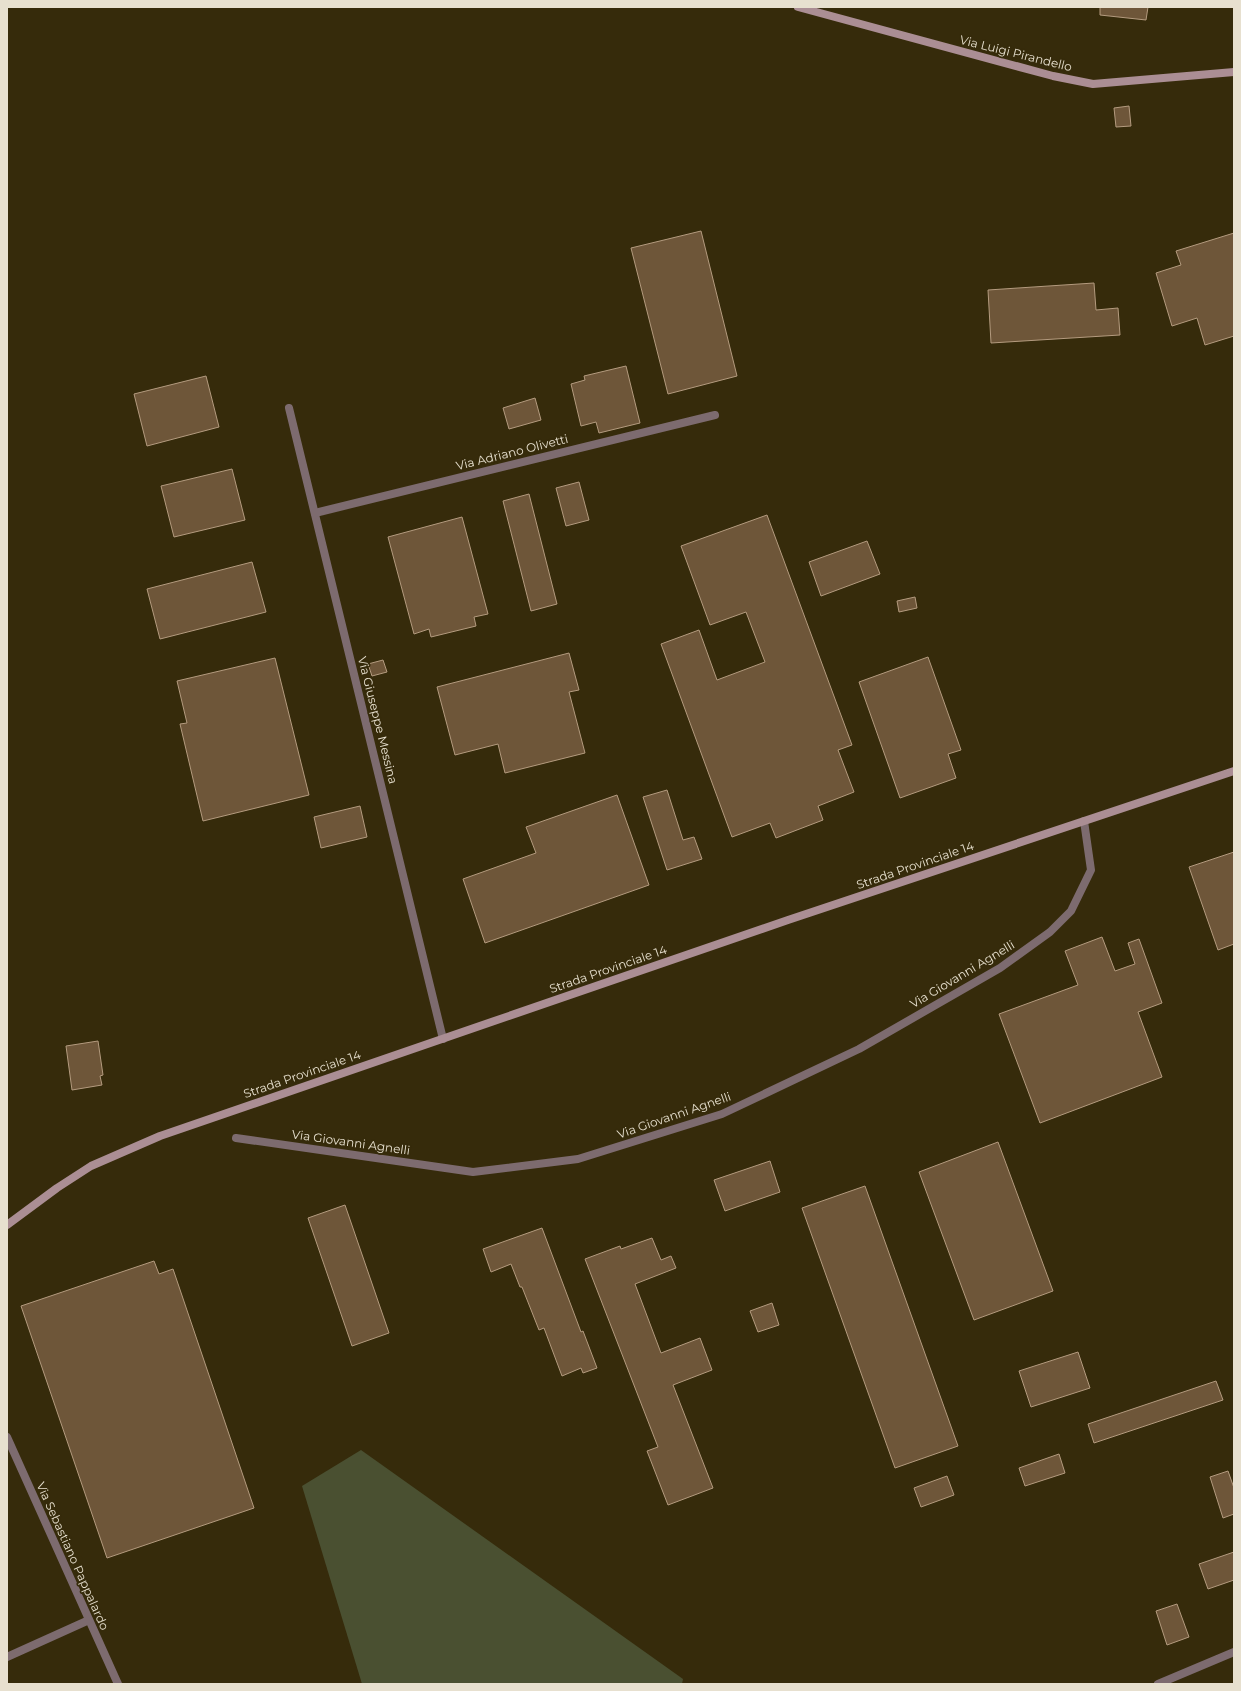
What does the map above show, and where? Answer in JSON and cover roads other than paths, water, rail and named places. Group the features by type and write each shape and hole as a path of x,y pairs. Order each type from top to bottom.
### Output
{"street":[{"name":"Via Luigi Pirandello","path":"798,7 1052,76 1093,84 1234,72"},
{"name":"Via Giuseppe Messina","path":"289,408 443,1039"},
{"name":"Via Adriano Olivetti","path":"315,513 716,415"},
{"name":"Strada Provinciale 14","path":"7,1225 57,1188 91,1166 160,1136 1234,771"},
{"name":"Via Giovanni Agnelli","path":"236,1138 473,1172 578,1159 722,1114 859,1049 1000,968 1050,932 1071,910 1091,870 1084,821"},
{"name":"Via Sebastiano Pappalardo","path":"7,1437 118,1684"},
{"path":"7,1657 89,1620"},
{"path":"1158,1684 1234,1652"}]}
